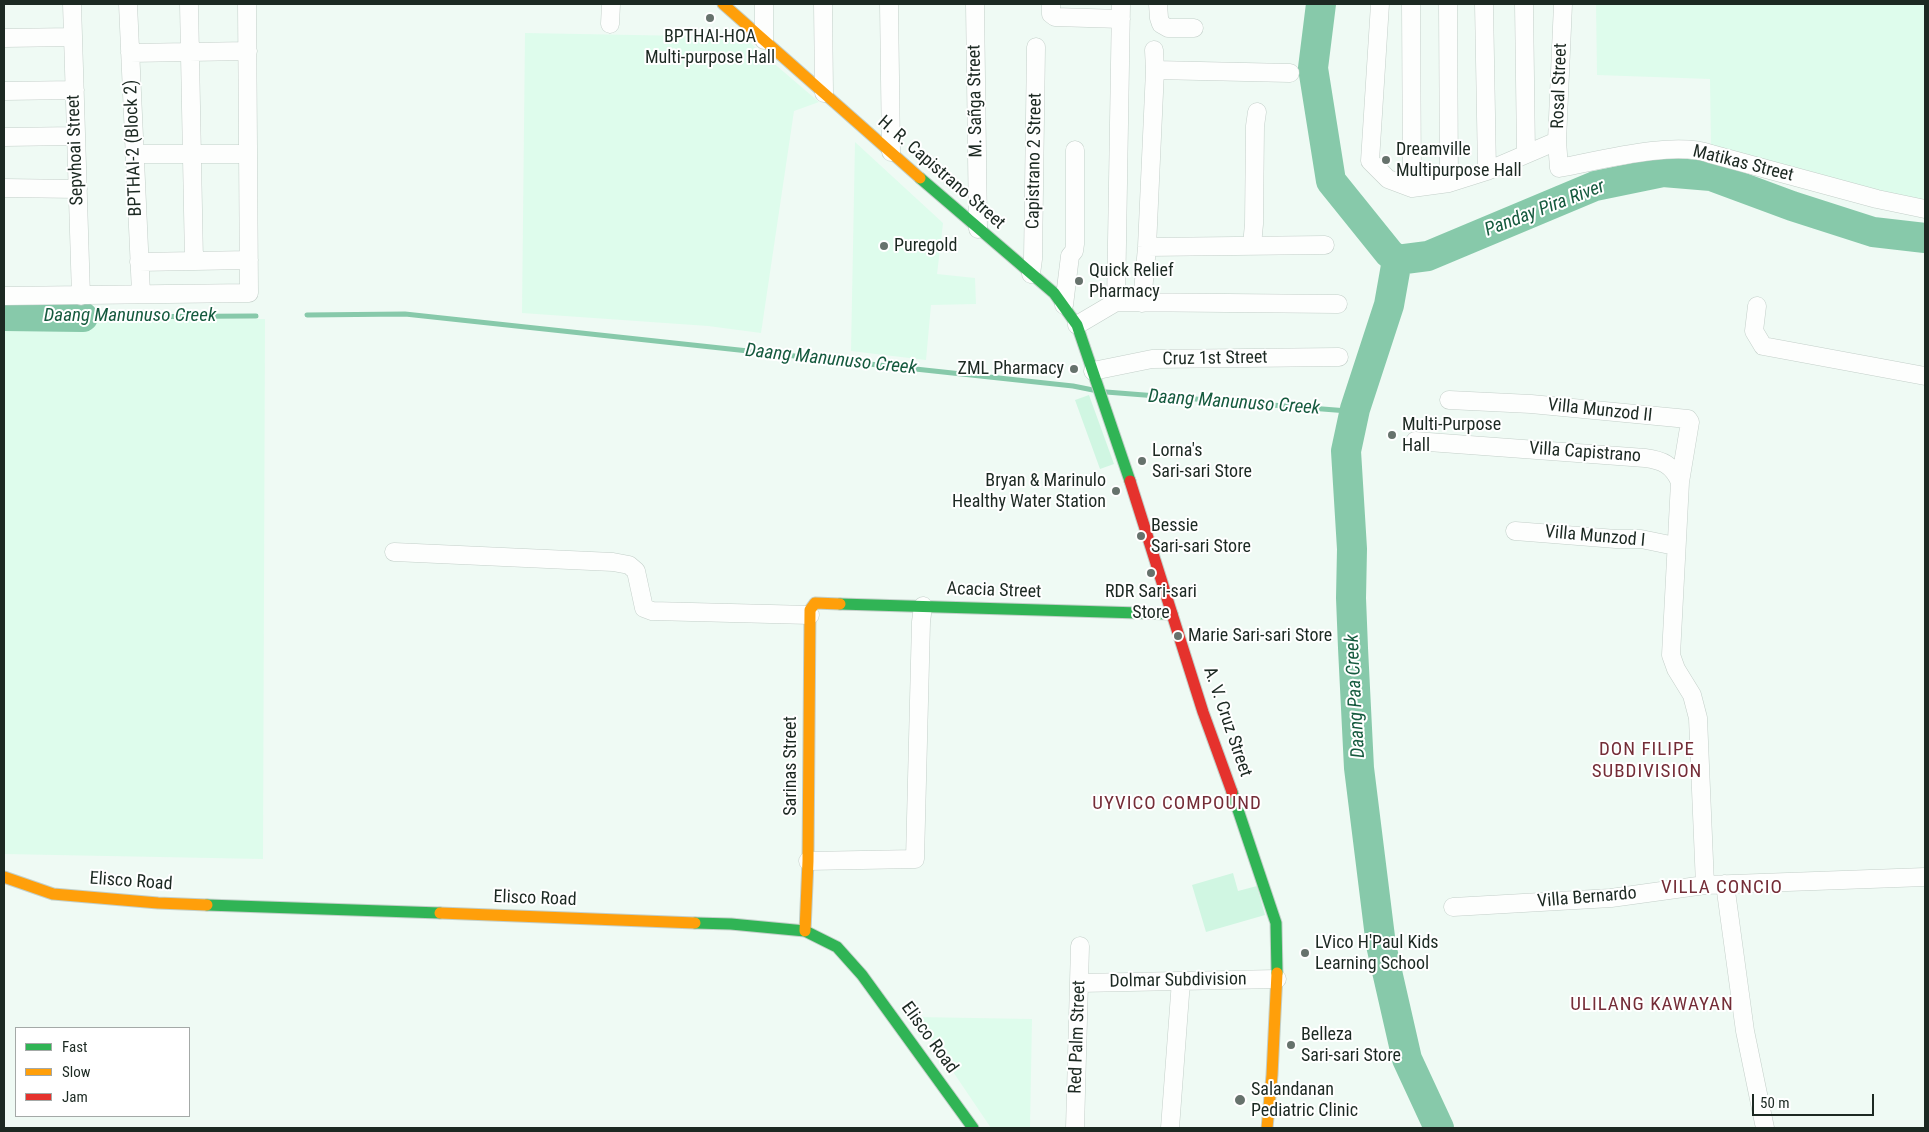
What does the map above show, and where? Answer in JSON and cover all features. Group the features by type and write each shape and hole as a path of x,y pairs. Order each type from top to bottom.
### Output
{"street":[{"name":"Sepvhoai Street","path":"72,4 81,296"},
{"name":"BPTHAI-2 (Block 2)","path":"128,4 140,293"},
{"path":"188,4 194,261"},
{"path":"4,296 249,293 247,4"},
{"path":"610,24 611,4"},
{"name":"H. R. Capistrano Street","path":"723,4 1064,305 1077,324 1097,384"},
{"path":"764,4 764,40"},
{"path":"823,4 824,93"},
{"path":"889,4 891,152"},
{"name":"M. Sañga Street","path":"975,4 978,229"},
{"path":"1051,4 1051,14 1055,17 1121,11 1116,302"},
{"path":"1158,4 1161,24 1168,28 1194,28"},
{"path":"1380,4 1370,161 1388,179 1412,188 1449,184 1487,171 1557,141"},
{"path":"1411,4 1412,188"},
{"path":"1448,4 1449,184"},
{"path":"1484,4 1487,171"},
{"path":"1524,4 1526,154"},
{"name":"Rosal Street","path":"1559,168 1557,141 1563,4"},
{"path":"4,38 73,37"},
{"name":"Capistrano 2 Street","path":"1031,274 1034,259 1036,47"},
{"path":"1142,303 1147,247 1155,70 1154,50"},
{"path":"130,52 248,51"},
{"path":"1155,70 1290,73"},
{"path":"4,91 75,90"},
{"path":"1252,245 1257,112"},
{"path":"4,137 76,136"},
{"path":"1064,305 1070,256 1074,251 1075,244 1075,150"},
{"name":"Matikas Street","path":"1559,168 1638,154 1698,150 1877,199 1925,209"},
{"path":"134,154 248,154"},
{"path":"4,188 78,189"},
{"path":"1147,247 1325,244"},
{"path":"139,262 249,260"},
{"path":"1077,324 1116,302 1338,304"},
{"path":"1757,306 1754,331 1763,346 1925,376"},
{"name":"Cruz 1st Street","path":"1097,384 1152,359 1339,358"},
{"name":"A. V. Cruz Street","path":"1097,384 1203,712 1242,818 1276,923 1277,979 1267,1128"},
{"name":"Villa Munzod II","path":"1449,400 1531,404 1688,419 1690,422 1680,482"},
{"name":"Villa Capistrano","path":"1415,441 1657,459 1666,462 1672,468 1680,482"},
{"path":"1680,482 1675,546 1671,655 1676,669 1692,695 1698,718 1705,885"},
{"name":"Villa Munzod I","path":"1515,531 1616,539 1641,539 1675,546"},
{"path":"394,552 613,562 629,565 636,572 644,608 652,611 813,609"},
{"path":"808,861 915,859 923,606"},
{"name":"Acacia Street","path":"813,609 923,606 1172,614"},
{"name":"Sarinas Street","path":"805,931 813,609"},
{"name":"Elisco Road","path":"4,877 53,894 158,903 731,924 805,931 837,948 862,975 973,1128"},
{"name":"Villa Bernardo","path":"1453,907 1611,898 1705,885 1925,877"},
{"path":"1725,884 1745,1031 1765,1128"},
{"name":"Red Palm Street","path":"1075,1128 1080,946"},
{"name":"Dolmar Subdivision","path":"1080,983 1277,979"},
{"path":"1170,1128 1180,981"}],"shaded area":[{"path":"1596,4 1925,4 1925,204 1711,146 1710,79 1597,75"},
{"path":"525,33 743,37 819,102 794,111 761,333 708,326 522,313"},
{"path":"855,142 943,223 937,274 975,278 976,304 931,305 926,360 851,351"},
{"path":"4,319 265,319 263,859 4,854"},
{"path":"1089,395 1114,464 1100,469 1075,400"},
{"path":"1233,873 1238,891 1257,886 1265,915 1206,932 1192,885"},
{"path":"916,1017 1032,1019 1030,1128 991,1128"}],"waterway":[{"path":"1321,4 1313,68 1331,181 1389,253 1397,260"},
{"name":"Panday Pira River","path":"1397,260 1428,256 1595,186 1663,172 1711,176 1792,206 1873,232 1925,238"},
{"name":"Daang Paa Creek","path":"1397,260 1389,305 1355,409 1346,451 1352,549 1353,648 1359,768 1381,945 1407,1059 1439,1128"},
{"name":"Daang Manunuso Creek","path":"307,315 405,314 1073,386 1093,390"},
{"name":"Daang Manunuso Creek","path":"4,316 83,317"},
{"name":"Daang Manunuso Creek","path":"83,317 256,316"},
{"name":"Daang Manunuso Creek","path":"1106,392 1348,411 1355,409"}],"traffic: fast":[{"path":"920,178 1054,293 1077,325 1130,481"},
{"path":"840,604 1172,614"},
{"path":"1232,792 1276,923 1277,973"},
{"path":"207,905 440,913"},
{"path":"695,923 731,924 805,931 837,947 862,975 973,1128"}],"traffic: slow":[{"path":"723,4 920,178"},
{"path":"805,931 808,861 810,610 815,603 840,604"},
{"path":"4,877 53,894 207,905"},
{"path":"440,913 695,923"},
{"path":"1267,1128 1272,1075 1277,973"}],"traffic: jam":[{"path":"1130,481 1203,712 1232,792"}],"place":[{"name":"BPTHAI-HOA Multi-purpose Hall","path":"710,18"},
{"name":"Dreamville Multipurpose Hall","path":"1386,160"},
{"name":"Puregold","path":"884,246"},
{"name":"Quick Relief Pharmacy","path":"1079,281"},
{"name":"ZML Pharmacy","path":"1074,369"},
{"name":"Multi-Purpose Hall","path":"1392,435"},
{"name":"Lorna's Sari-sari Store","path":"1142,461"},
{"name":"Bryan & Marinulo Healthy Water Station","path":"1116,491"},
{"name":"Bessie Sari-sari Store","path":"1141,536"},
{"name":"RDR Sari-sari Store","path":"1151,573"},
{"name":"Marie Sari-sari Store","path":"1178,636"},
{"name":"LVico H'Paul Kids Learning School","path":"1305,953"},
{"name":"Belleza Sari-sari Store","path":"1291,1045"},
{"name":"Salandanan Pediatric Clinic","path":"1240,1100"}],"district":[{"name":"DON FILIPE SUBDIVISION","path":"1647,761"},
{"name":"UYVICO COMPOUND","path":"1177,804"},
{"name":"VILLA CONCIO","path":"1722,888"},
{"name":"ULILANG KAWAYAN","path":"1652,1005"}]}
